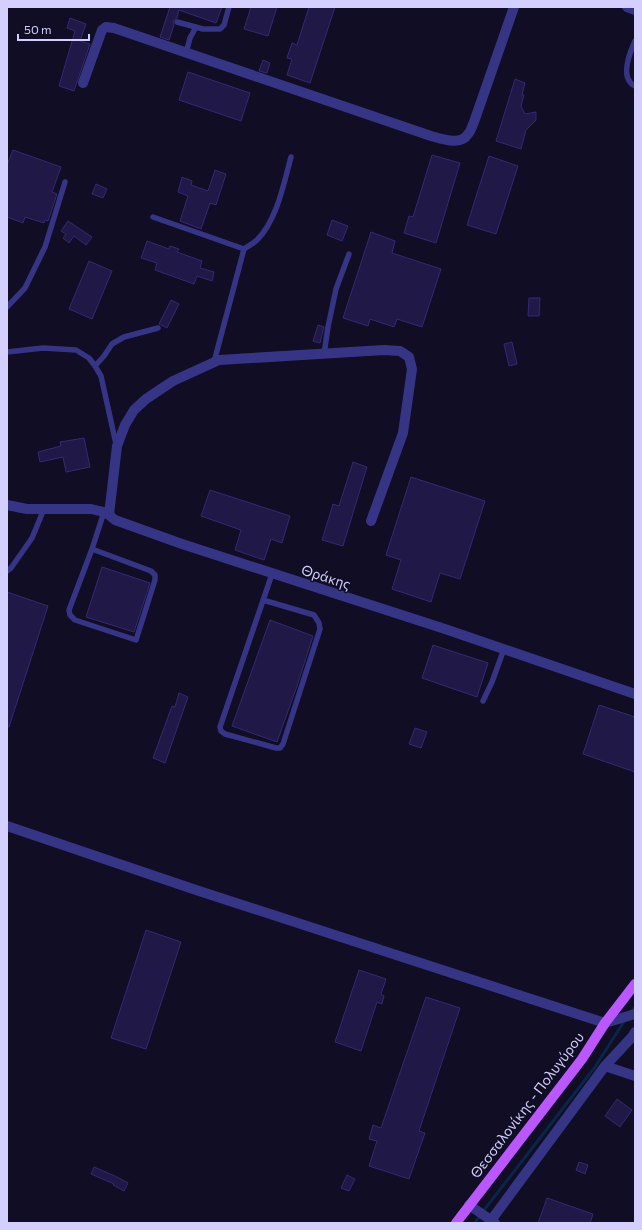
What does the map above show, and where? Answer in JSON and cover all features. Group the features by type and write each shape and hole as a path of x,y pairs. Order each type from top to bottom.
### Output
{"main road":[{"name":"Θεσσαλονίκης - Πολυγύρου","path":"456,1223 582,1060 605,1023 635,984"}],"street":[{"path":"83,83 102,30 106,27 114,28 431,136 444,140 457,141 468,136 474,122 514,7"},
{"path":"627,7 635,10"},
{"path":"106,513 117,446 125,425 134,410 146,399 173,381 219,360 384,350 400,351 409,357 412,369 403,433 371,521"},
{"name":"Θράκης","path":"7,504 27,509 91,509 106,513 115,520 182,544 504,649 635,694"},
{"path":"7,826 196,890 605,1023 635,1014"},
{"path":"469,1205 491,1222 605,1066 635,1032"},
{"path":"605,1066 635,1076"}],"lane":[{"path":"177,22 210,30 220,29 224,25 229,7"},
{"path":"186,53 190,38 196,27"},
{"path":"635,42 627,65 627,74 630,82 635,86"},
{"path":"214,362 244,249 256,242 264,232 279,201 292,157"},
{"path":"7,307 25,288 45,247 65,182"},
{"path":"153,217 244,249"},
{"path":"324,354 336,289 349,254"},
{"path":"95,366 112,344 124,337 158,328"},
{"path":"7,352 43,348 76,350 89,358 101,376 117,446"},
{"path":"7,571 11,568 32,538 44,509"},
{"path":"92,549 151,571 155,575 156,580 136,640 75,620 70,616 69,610 92,549 106,513"},
{"path":"263,600 314,616 319,622 320,629 283,744 280,748 225,734 221,731 220,727 263,600 272,574"},
{"path":"483,702 504,649"}],"building":[{"path":"170,7 222,7 216,23 179,10 177,18 173,21 174,25 169,40 160,37"},
{"path":"251,7 277,7 268,36 244,29"},
{"path":"309,7 335,7 310,83 287,75 292,59 287,58 292,43 297,45"},
{"path":"70,18 86,24 80,41 90,44 74,91 59,86 75,31 67,28"},
{"path":"263,60 270,63 267,73 259,71"},
{"path":"188,72 250,93 241,121 179,100"},
{"path":"515,79 525,83 521,106 525,114 536,112 536,120 526,130 521,149 496,141"},
{"path":"13,150 61,167 52,192 57,194 48,221 45,220 44,223 25,217 23,223 7,217 7,165"},
{"path":"432,155 460,163 436,243 404,233 409,216 413,217"},
{"path":"489,156 518,166 496,234 467,225"},
{"path":"215,170 226,174 216,205 210,203 201,229 180,221 188,196 178,192 182,177 192,181 191,185 208,191"},
{"path":"96,184 107,189 103,198 92,194"},
{"path":"332,220 348,226 342,241 327,235"},
{"path":"68,221 92,237 86,245 74,236 69,243 63,238 66,234 61,231"},
{"path":"371,232 395,241 392,253 441,269 422,327 397,319 394,327 370,319 368,326 343,318"},
{"path":"147,241 169,249 170,246 179,249 177,252 202,261 200,268 214,272 212,281 197,276 194,284 155,270 157,263 141,258"},
{"path":"89,261 112,271 92,319 69,309"},
{"path":"529,298 540,298 539,316 528,316"},
{"path":"171,300 179,304 167,328 159,324"},
{"path":"318,325 324,327 320,343 313,341"},
{"path":"512,342 517,364 509,366 504,344"},
{"path":"84,438 90,467 66,472 63,457 40,462 38,452 61,446 60,442"},
{"path":"353,462 367,467 343,546 322,540 333,504 339,506"},
{"path":"411,477 485,501 460,579 440,573 431,602 392,589 401,560 386,555"},
{"path":"210,490 290,516 282,543 271,539 264,560 235,550 241,530 201,516"},
{"path":"102,567 150,583 134,632 86,617"},
{"path":"7,592 48,606 9,727 7,727"},
{"path":"270,620 313,636 277,742 232,726"},
{"path":"433,645 488,663 477,697 422,678"},
{"path":"179,693 188,697 165,763 153,758 172,706 175,707"},
{"path":"599,705 635,717 635,772 583,754"},
{"path":"415,728 427,732 421,748 409,744"},
{"path":"146,930 181,942 146,1049 111,1038"},
{"path":"359,970 386,979 381,994 384,996 382,1004 377,1002 361,1051 335,1042"},
{"path":"426,997 460,1008 419,1131 425,1133 409,1179 369,1166 377,1141 369,1139 373,1125 381,1128"},
{"path":"617,1099 632,1110 620,1127 605,1116"},
{"path":"579,1162 588,1165 585,1174 576,1170"},
{"path":"94,1167 128,1183 124,1191 113,1185 114,1184 91,1174"},
{"path":"347,1175 355,1179 349,1191 341,1188"},
{"path":"547,1198 593,1214 590,1223 538,1223"}],"waterway":[{"path":"631,1012 635,1007"},
{"path":"475,1223 595,1067 625,1020"}]}
